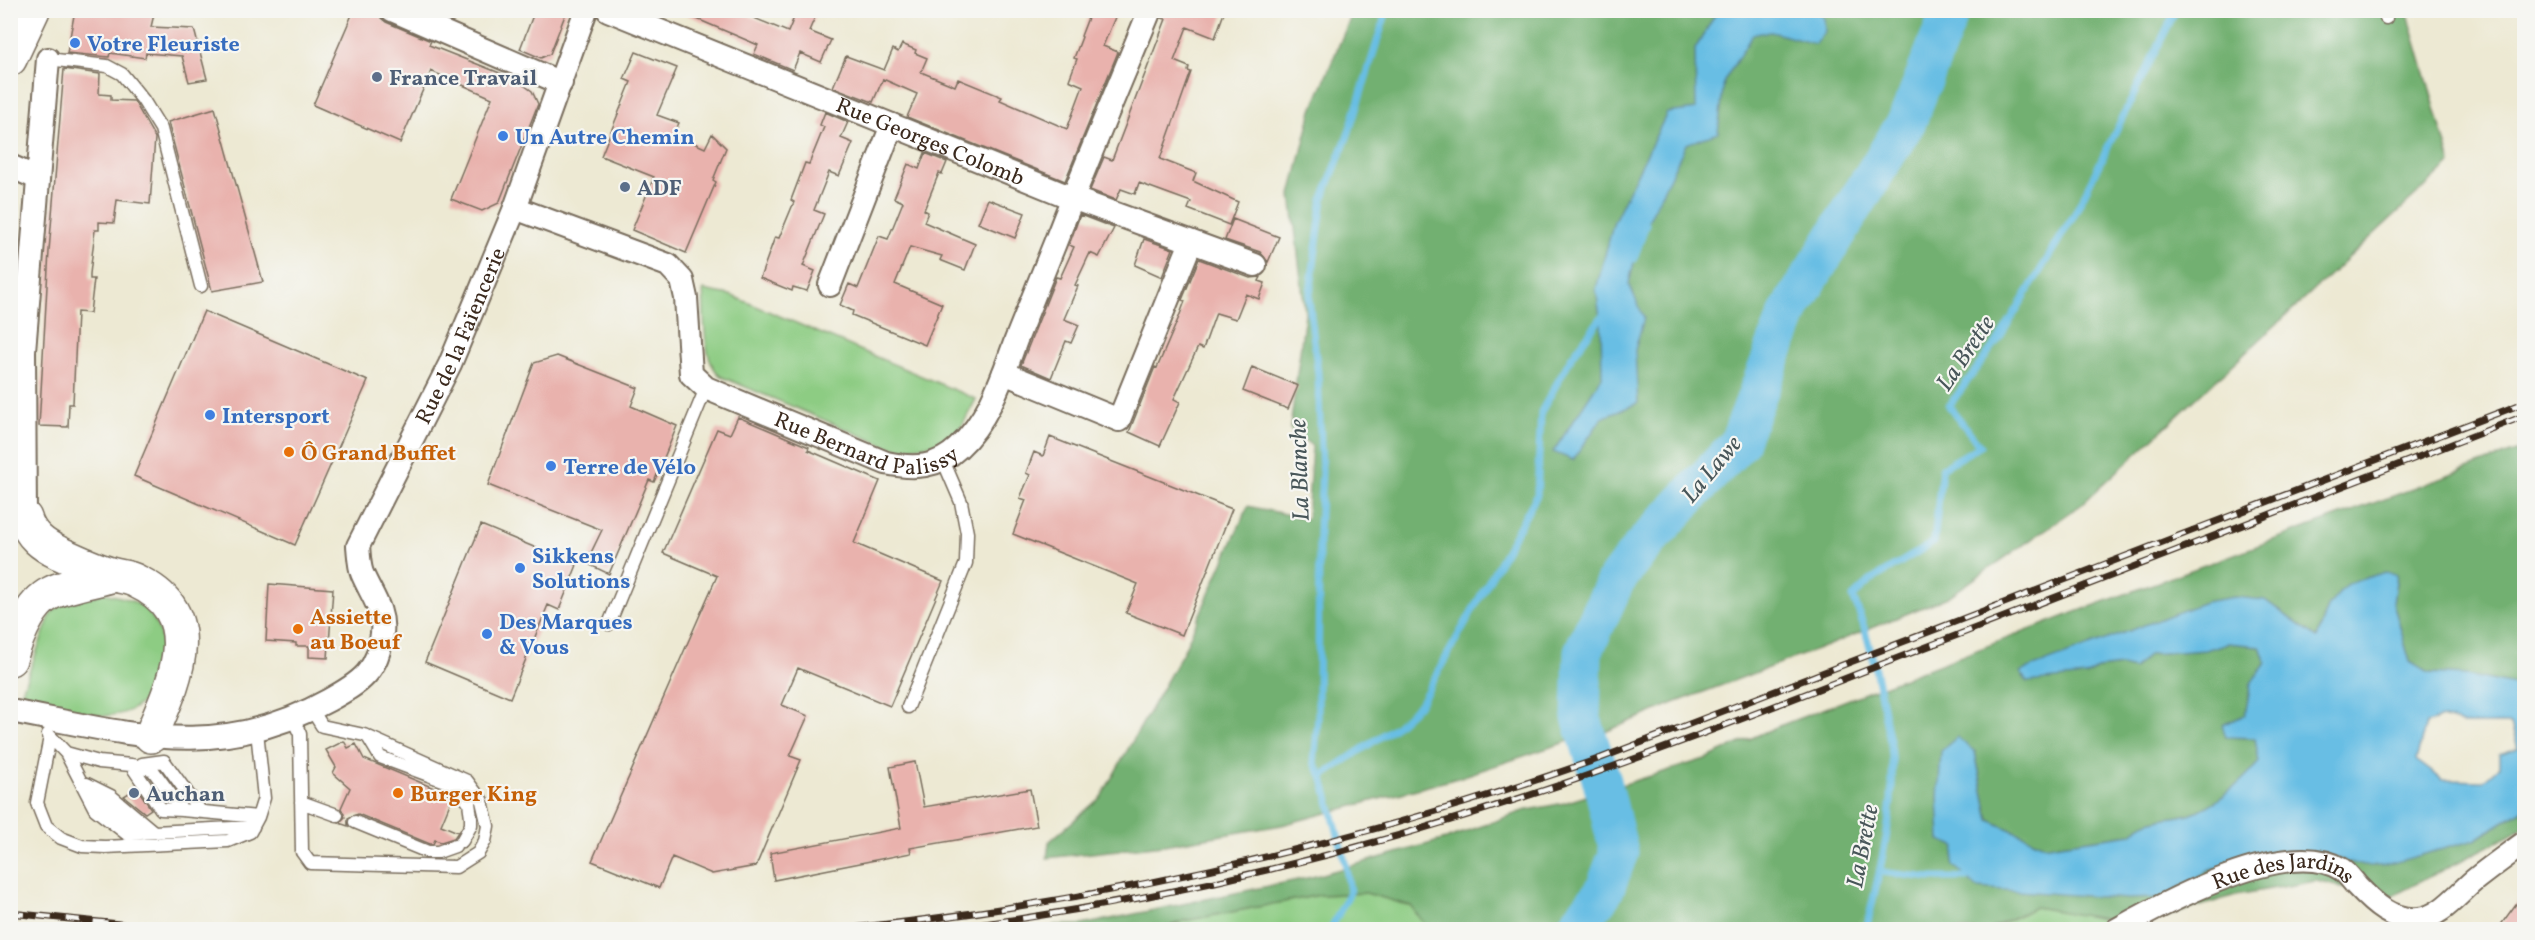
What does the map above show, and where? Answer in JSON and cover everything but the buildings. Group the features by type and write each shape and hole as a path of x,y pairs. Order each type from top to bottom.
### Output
{"main road":[{"path":"10,59 33,10"},
{"path":"26,518 28,528 48,547 79,563 134,579 149,587 169,607 177,620 181,636 181,655 151,736"},
{"path":"10,659 31,612 50,594 114,575"}],"street":[{"path":"392,10 561,83"},
{"name":"Rue de la Faïencerie","path":"20,712 151,736 190,739 222,737 257,731 303,714 358,684 375,662 383,631 377,600 362,573 358,546 450,364 515,208 586,10"},
{"name":"Rue Georges Colomb","path":"608,10 1072,198 1254,265"},
{"name":"Rue Bernard Palissy","path":"706,388 886,462 907,467 927,466 943,460 975,430 1004,373 1072,198 1150,10"},
{"path":"26,518 24,351 48,59"},
{"path":"830,285 892,125"},
{"path":"10,166 37,178"},
{"path":"515,208 668,265 682,280 686,298 691,374 706,388"},
{"path":"1004,373 1119,420 1191,242"},
{"name":"Rue des Jardins","path":"2116,930 2162,904 2238,873 2284,860 2319,860 2342,870 2372,901 2397,918 2421,919 2444,907 2476,878 2524,843"}],"lane":[{"path":"48,59 107,66 122,74 143,100 161,129 201,286"},
{"path":"609,624 706,388"},
{"path":"908,707 966,563 966,533 961,502 943,460"},
{"path":"20,712 50,736 66,753 95,809 127,834 256,822"},
{"path":"303,714 322,726 368,737 467,781 482,801 486,811 488,826 485,841 478,853 456,867 310,863 302,852 300,734 303,714"},
{"path":"50,736 37,803 46,826 61,838 82,846 105,847 228,841 250,832 264,798 257,731"},
{"path":"355,822 428,852 438,852 459,844 471,825 469,803 461,792 447,782 380,757 368,737"},
{"path":"66,753 99,762 131,765 164,761 201,812"},
{"path":"131,765 161,808 201,812 256,822"},
{"path":"82,781 111,796 154,832"},
{"path":"301,802 337,815"}],"green space":[{"path":"1353,11 2407,11 2451,163 2081,505 1948,597 1824,647 1674,703 1598,735 1575,739 1458,778 1282,825 1164,845 1047,858 1049,842 1101,797 1184,650 1248,506 1307,519 1312,446 1290,429 1305,313 1291,195 1312,110"},
{"path":"703,290 730,295 976,399 962,426 952,436 935,444 902,449 886,446 722,377 710,361 707,349"},
{"path":"2524,448 2524,687 2466,675 2428,673 2410,662 2393,603 2397,575 2329,605 2317,638 2265,600 2021,672 2086,676 2097,669 2121,666 2134,669 2148,654 2205,650 2227,643 2260,646 2266,663 2251,684 2245,715 2226,737 2255,738 2260,762 2238,785 2212,804 2192,813 2144,824 2132,834 2046,846 1989,820 1975,752 1938,798 2161,898 2210,870 2288,851 2475,840 2524,809 2524,828 2389,898 2316,881 2236,895 2139,925 2035,907 1988,930 1423,930 1425,925 1411,906 1366,893 1320,895 1184,921 1160,929 1050,930 1054,925 1082,925 1312,877 1446,839 1523,811 1564,803 1705,759 1774,728 2068,615"},
{"path":"104,593 137,603 155,621 160,634 162,662 159,675 145,699 127,712 103,716 19,699 51,613 61,605"},
{"path":"1366,893 1411,906 1425,925 1423,930 1160,930 1184,921 1320,895"},
{"path":"2035,907 2100,918 2105,929 1991,930"}],"water":[{"path":"1720,10 1816,11 1824,18 1825,31 1815,44 1771,32 1753,34 1724,81 1718,133 1686,144 1639,240 1629,284 1644,318 1635,350 1638,403 1602,418 1573,460 1553,452 1602,377 1601,324 1596,289 1614,221 1667,113 1696,109 1695,49"},
{"path":"2385,572 2397,574 2393,603 2410,662 2428,673 2466,675 2524,687 2524,809 2475,840 2382,866 2364,866 2322,854 2288,851 2210,870 2161,898 2127,899 1977,888 1953,865 1955,846 1940,840 1938,798 1941,751 1957,737 1975,752 1989,820 2046,846 2132,834 2144,824 2152,821 2192,813 2212,804 2229,792 2259,762 2255,738 2226,737 2222,725 2245,715 2251,683 2266,663 2260,646 2227,643 2206,650 2149,654 2134,669 2121,666 2097,669 2086,676 2027,682 2020,672 2205,602 2234,597 2265,600 2317,638 2329,605 2347,584","holes":["2440,718 2463,724 2511,724 2518,748 2499,754 2499,767 2483,781 2443,780 2416,760 2426,724"]}],"waterway":[{"name":"La Blanche","path":"1330,930 1350,892 1330,804 1322,776 1314,762 1318,718 1319,532 1322,471 1318,374 1309,300 1323,198 1348,135 1387,10"},
{"name":"La Lawe","path":"1574,930 1604,891 1619,852 1602,781 1581,717 1583,652 1615,582 1640,549 1739,443 1789,311 1907,121 1951,10"},
{"name":"La Brette","path":"1866,930 1889,822 1892,757 1872,656 1853,597 1870,581 1934,542 1942,468 1980,446 1949,406 2000,337 2074,215 2176,10"},
{"path":"1634,259 1646,224"},
{"path":"1322,776 1395,727 1420,704 1537,495 1541,412 1571,358 1606,311"},
{"path":"1880,872 1930,878 1967,878"}],"railway":[{"path":"834,930 932,919 1030,904 1223,867 1318,844 1508,789 1601,758 2524,403"},
{"path":"939,930 1091,907 1241,876 1390,838 1536,793 1734,722 2524,416"},
{"path":"10,913 179,930"},
{"path":"10,925 53,930"}],"place":[{"name":"Votre Fleuriste","path":"75,43"},
{"name":"France Travail","path":"377,77"},
{"name":"Un Autre Chemin","path":"503,136"},
{"name":"ADF","path":"625,187"},
{"name":"Intersport","path":"210,415"},
{"name":"Ô Grand Buffet","path":"289,452"},
{"name":"Terre de Vélo","path":"551,466"},
{"name":"Sikkens Solutions","path":"520,568"},
{"name":"Assiette au Boeuf","path":"298,629"},
{"name":"Des Marques & Vous","path":"487,634"},
{"name":"Auchan","path":"134,793"},
{"name":"Burger King","path":"398,793"}]}
